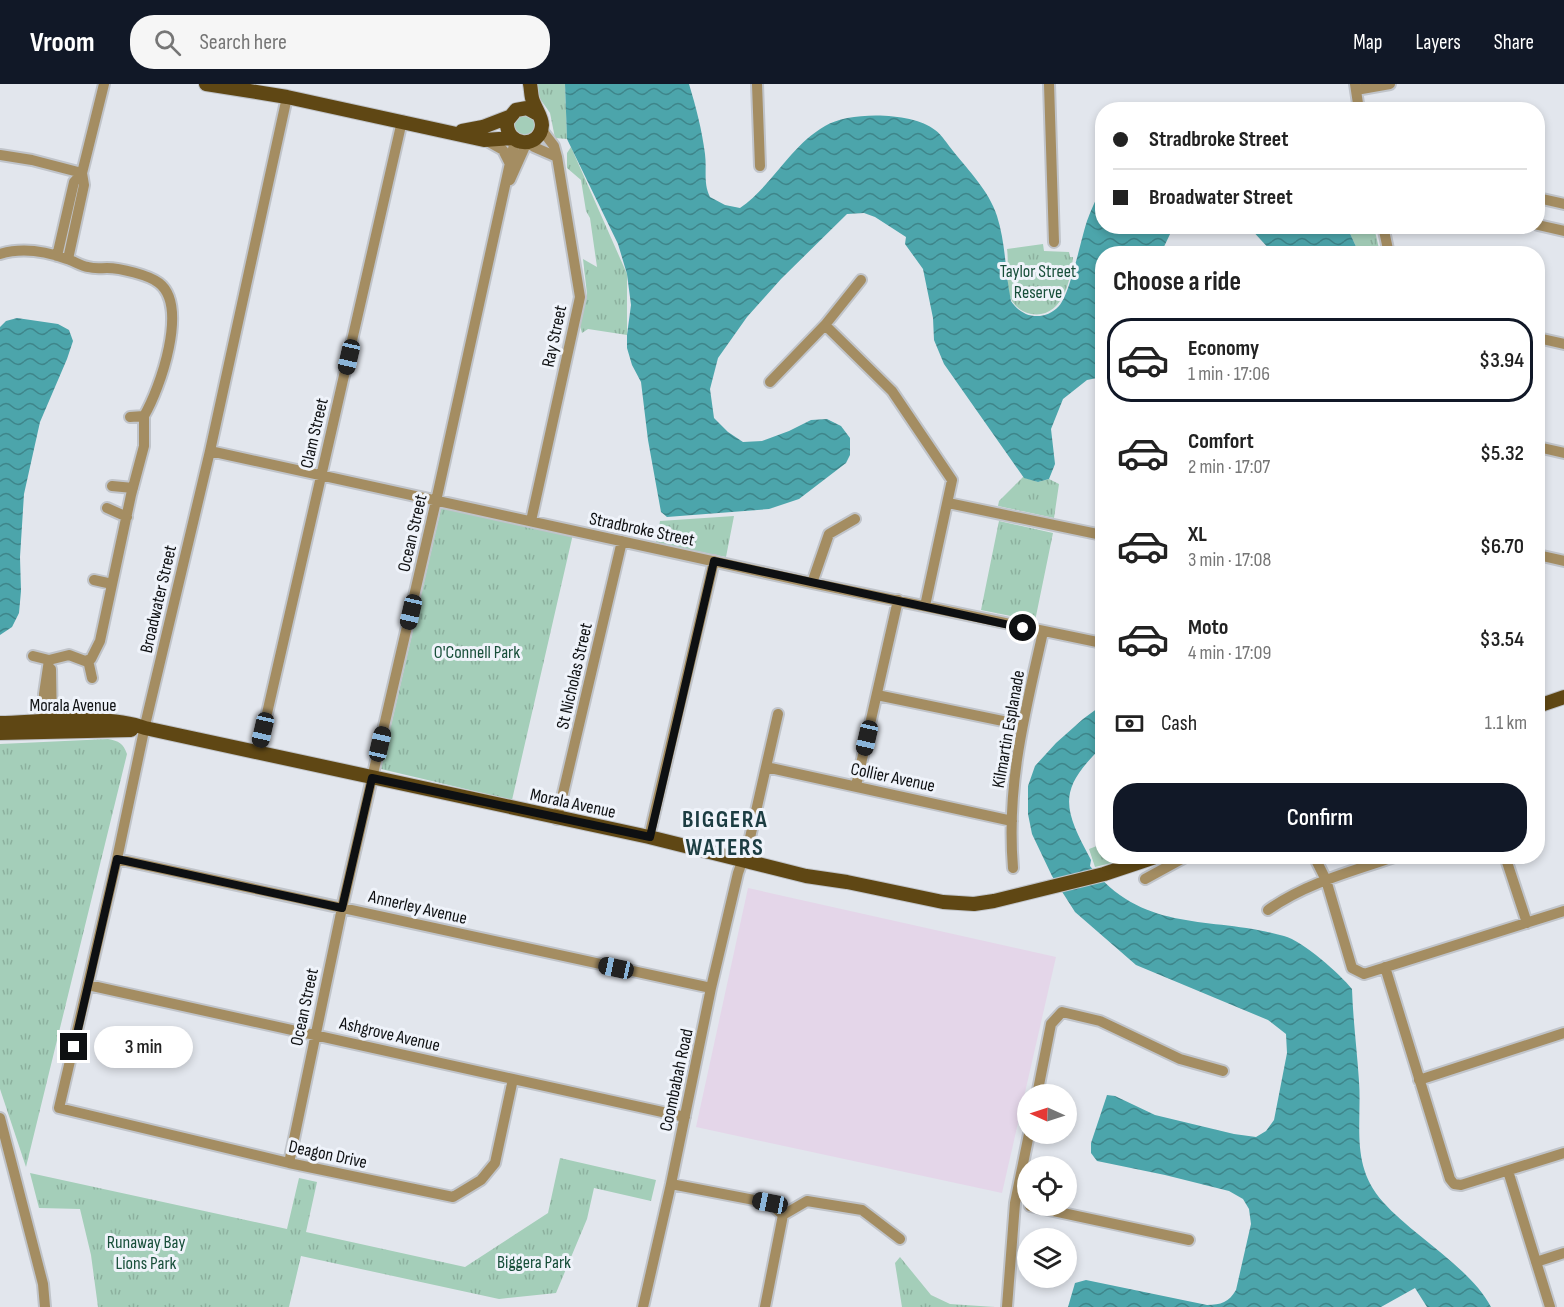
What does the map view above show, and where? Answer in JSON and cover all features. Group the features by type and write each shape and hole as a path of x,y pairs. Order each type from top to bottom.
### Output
{"main road":[{"path":"206,84 287,97 484,140 521,140 537,137 542,121 528,84"},
{"path":"521,140 508,130 512,113 528,84"},
{"path":"454,132 483,128 527,108 538,114"},
{"path":"1545,704 1564,697"},
{"name":"Morala Avenue","path":"0,733 113,721 129,723 557,819 650,837 806,876 847,882 933,901 966,904 994,901 1104,874 1134,864"},
{"name":"Morala Avenue","path":"0,723 48,727"}],"street":[{"path":"62,257 84,185 82,173 104,84"},
{"path":"757,84 760,166"},
{"path":"1049,84 1054,242"},
{"path":"1358,102 1355,87 1390,84"},
{"name":"Broadwater Street","path":"59,1108 210,451 287,97"},
{"name":"Clam Street","path":"258,753 402,121"},
{"name":"Ray Street","path":"531,521 580,297 557,156 554,146 541,129"},
{"path":"484,140 499,146 509,162"},
{"path":"521,140 557,156"},
{"name":"Ocean Street","path":"289,1163 342,908 436,501 505,191 509,162 521,140"},
{"name":"Ocean Street","path":"505,191 521,140"},
{"path":"0,155 32,160 82,173"},
{"path":"1545,200 1564,204"},
{"path":"1545,227 1564,231"},
{"path":"0,254 24,250 40,251 88,267 108,268 146,276 160,283 170,298 173,316 161,377 144,416 144,446 100,641 91,659 88,660 76,659 69,655 49,660 33,656"},
{"path":"770,382 825,325 861,280"},
{"path":"825,325 892,391 952,480 925,606"},
{"path":"1545,340 1564,344"},
{"path":"130,417 144,416"},
{"path":"1545,449 1564,453"},
{"name":"Stradbroke Street","path":"210,451 812,583 1095,642"},
{"path":"111,486 133,488"},
{"path":"948,503 1095,534"},
{"path":"107,507 127,517"},
{"path":"812,583 829,534 855,519"},
{"name":"St Nicholas Street","path":"557,819 622,541"},
{"path":"1545,557 1564,561"},
{"path":"650,837 714,561"},
{"path":"94,580 112,584"},
{"path":"856,786 898,600"},
{"name":"Kilmartin Esplanade","path":"1013,868 1014,770 1043,632"},
{"path":"48,727 45,676 49,660"},
{"path":"88,660 92,678"},
{"path":"877,695 1022,725"},
{"name":"Coombabah Road","path":"643,1307 711,988 742,861 749,842 778,714"},
{"name":"Collier Avenue","path":"766,767 1012,820"},
{"name":"Annerley Avenue","path":"117,859 711,988"},
{"path":"1145,879 1172,864"},
{"path":"1318,864 1326,880 1352,968 1364,974 1564,910"},
{"path":"1268,910 1279,902 1326,880 1373,864"},
{"path":"1508,864 1527,923"},
{"path":"1385,967 1450,1179 1454,1184 1461,1185 1564,1154"},
{"name":"Ashgrove Avenue","path":"88,985 685,1117"},
{"path":"1039,1084 1051,1024 1062,1012 1100,1021 1180,1059 1223,1071"},
{"path":"1419,1080 1564,1033"},
{"name":"Deagon Drive","path":"59,1108 289,1163 453,1197 481,1180 495,1164 513,1079"},
{"path":"0,1118 43,1284 45,1307"},
{"path":"1007,1307 1015,1203 1027,1144"},
{"path":"1508,1171 1550,1307"},
{"path":"671,1184 770,1203 783,1215"},
{"path":"765,1307 783,1215 807,1201 862,1210 900,1239"},
{"path":"1076,1216 1189,1240"},
{"path":"1536,1262 1564,1253"}],"shaded area":[{"path":"748,888 1056,957 1027,1084 1017,1084 1017,1127 1002,1193 696,1127"}],"green space":[{"path":"537,84 565,84 567,139 555,138 550,113 538,96"},
{"path":"524,114 534,121 535,125 528,135 524,136 514,129 513,125 520,115"},
{"path":"571,147 627,274 627,335 588,329 582,333 580,326 587,294 583,259 597,267 590,218 586,211 581,180 567,168 567,153"},
{"path":"1350,234 1376,234 1378,246 1356,246"},
{"name":"Taylor Street Reserve","path":"1043,244 1044,251 1069,252 1070,257 1073,257 1072,267 1067,287 1057,304 1050,311 1031,314 1018,308 1010,297 1007,249"},
{"path":"1023,477 1038,482 1049,479 1059,484 1054,518 998,506 999,501"},
{"name":"O'Connell Park","path":"442,504 573,534 512,800 381,769"},
{"path":"734,516 726,557 656,543 660,521"},
{"path":"999,521 1053,533 1035,621 981,610"},
{"path":"108,739 120,743 127,754 26,1167 0,1089 0,744"},
{"path":"1095,847 1095,864 1107,864 1095,867 1089,849"},
{"name":"Runaway Bay Lions Park","path":"560,1158 656,1180 651,1201 594,1188 587,1219 556,1293 499,1299 301,1256 289,1307 98,1307 91,1255 80,1209 39,1208 30,1173 287,1229 299,1178 317,1182 306,1232 465,1267 548,1213"},
{"path":"900,1257 931,1295 950,1304 995,1307 902,1307 895,1263"}],"water":[{"path":"565,84 689,84 702,136 706,160 706,181 710,197 725,205 740,208 752,199 813,134 836,121 881,116 897,117 925,124 942,137 989,198 1000,227 1011,301 1021,311 1034,316 1053,311 1063,300 1095,202 1095,234 1170,234 1164,246 1095,246 1095,378 1087,380 1063,399 1051,429 1055,464 1049,479 1038,482 1024,478 944,364 934,340 933,318 923,269 905,244 906,237 875,217 864,213 847,214 781,279 747,317 718,358 710,389 714,418 728,432 743,442 762,441 811,420 827,419 841,426 850,438 850,455 846,463 799,499 769,509 667,517 661,512 648,440 641,382 632,365 627,348 631,305 627,274 618,244 567,139"},
{"path":"1255,234 1350,234 1356,246 1267,246"},
{"path":"17,318 58,324 69,330 73,341 40,422 24,494 19,613 12,627 0,635 0,327 6,321"},
{"path":"1095,710 1095,754 1077,775 1071,788 1070,813 1091,860 1090,866 1111,888 1133,903 1156,913 1180,919 1257,930 1292,939 1321,959 1352,989 1359,1081 1360,1144 1366,1174 1373,1188 1395,1215 1470,1279 1491,1307 1427,1307 1415,1288 1381,1307 1068,1307 1074,1288 1077,1288 1077,1282 1086,1280 1207,1305 1220,1303 1230,1297 1236,1290 1251,1224 1249,1209 1243,1199 1229,1191 1097,1161 1091,1153 1091,1143 1107,1095 1115,1096 1155,1115 1256,1137 1266,1131 1274,1120 1287,1053 1286,1034 1268,1020 1136,965 1075,912 1052,876 1032,834 1028,814 1028,786 1035,766 1056,743"}],"district":[{"name":"BIGGERA WATERS","path":"725,833"}],"route":[{"path":"74,1047 117,859 342,908 372,778 650,837 714,561 1023,628"}],"park label":[{"name":"Biggera Park","path":"534,1262"}]}
